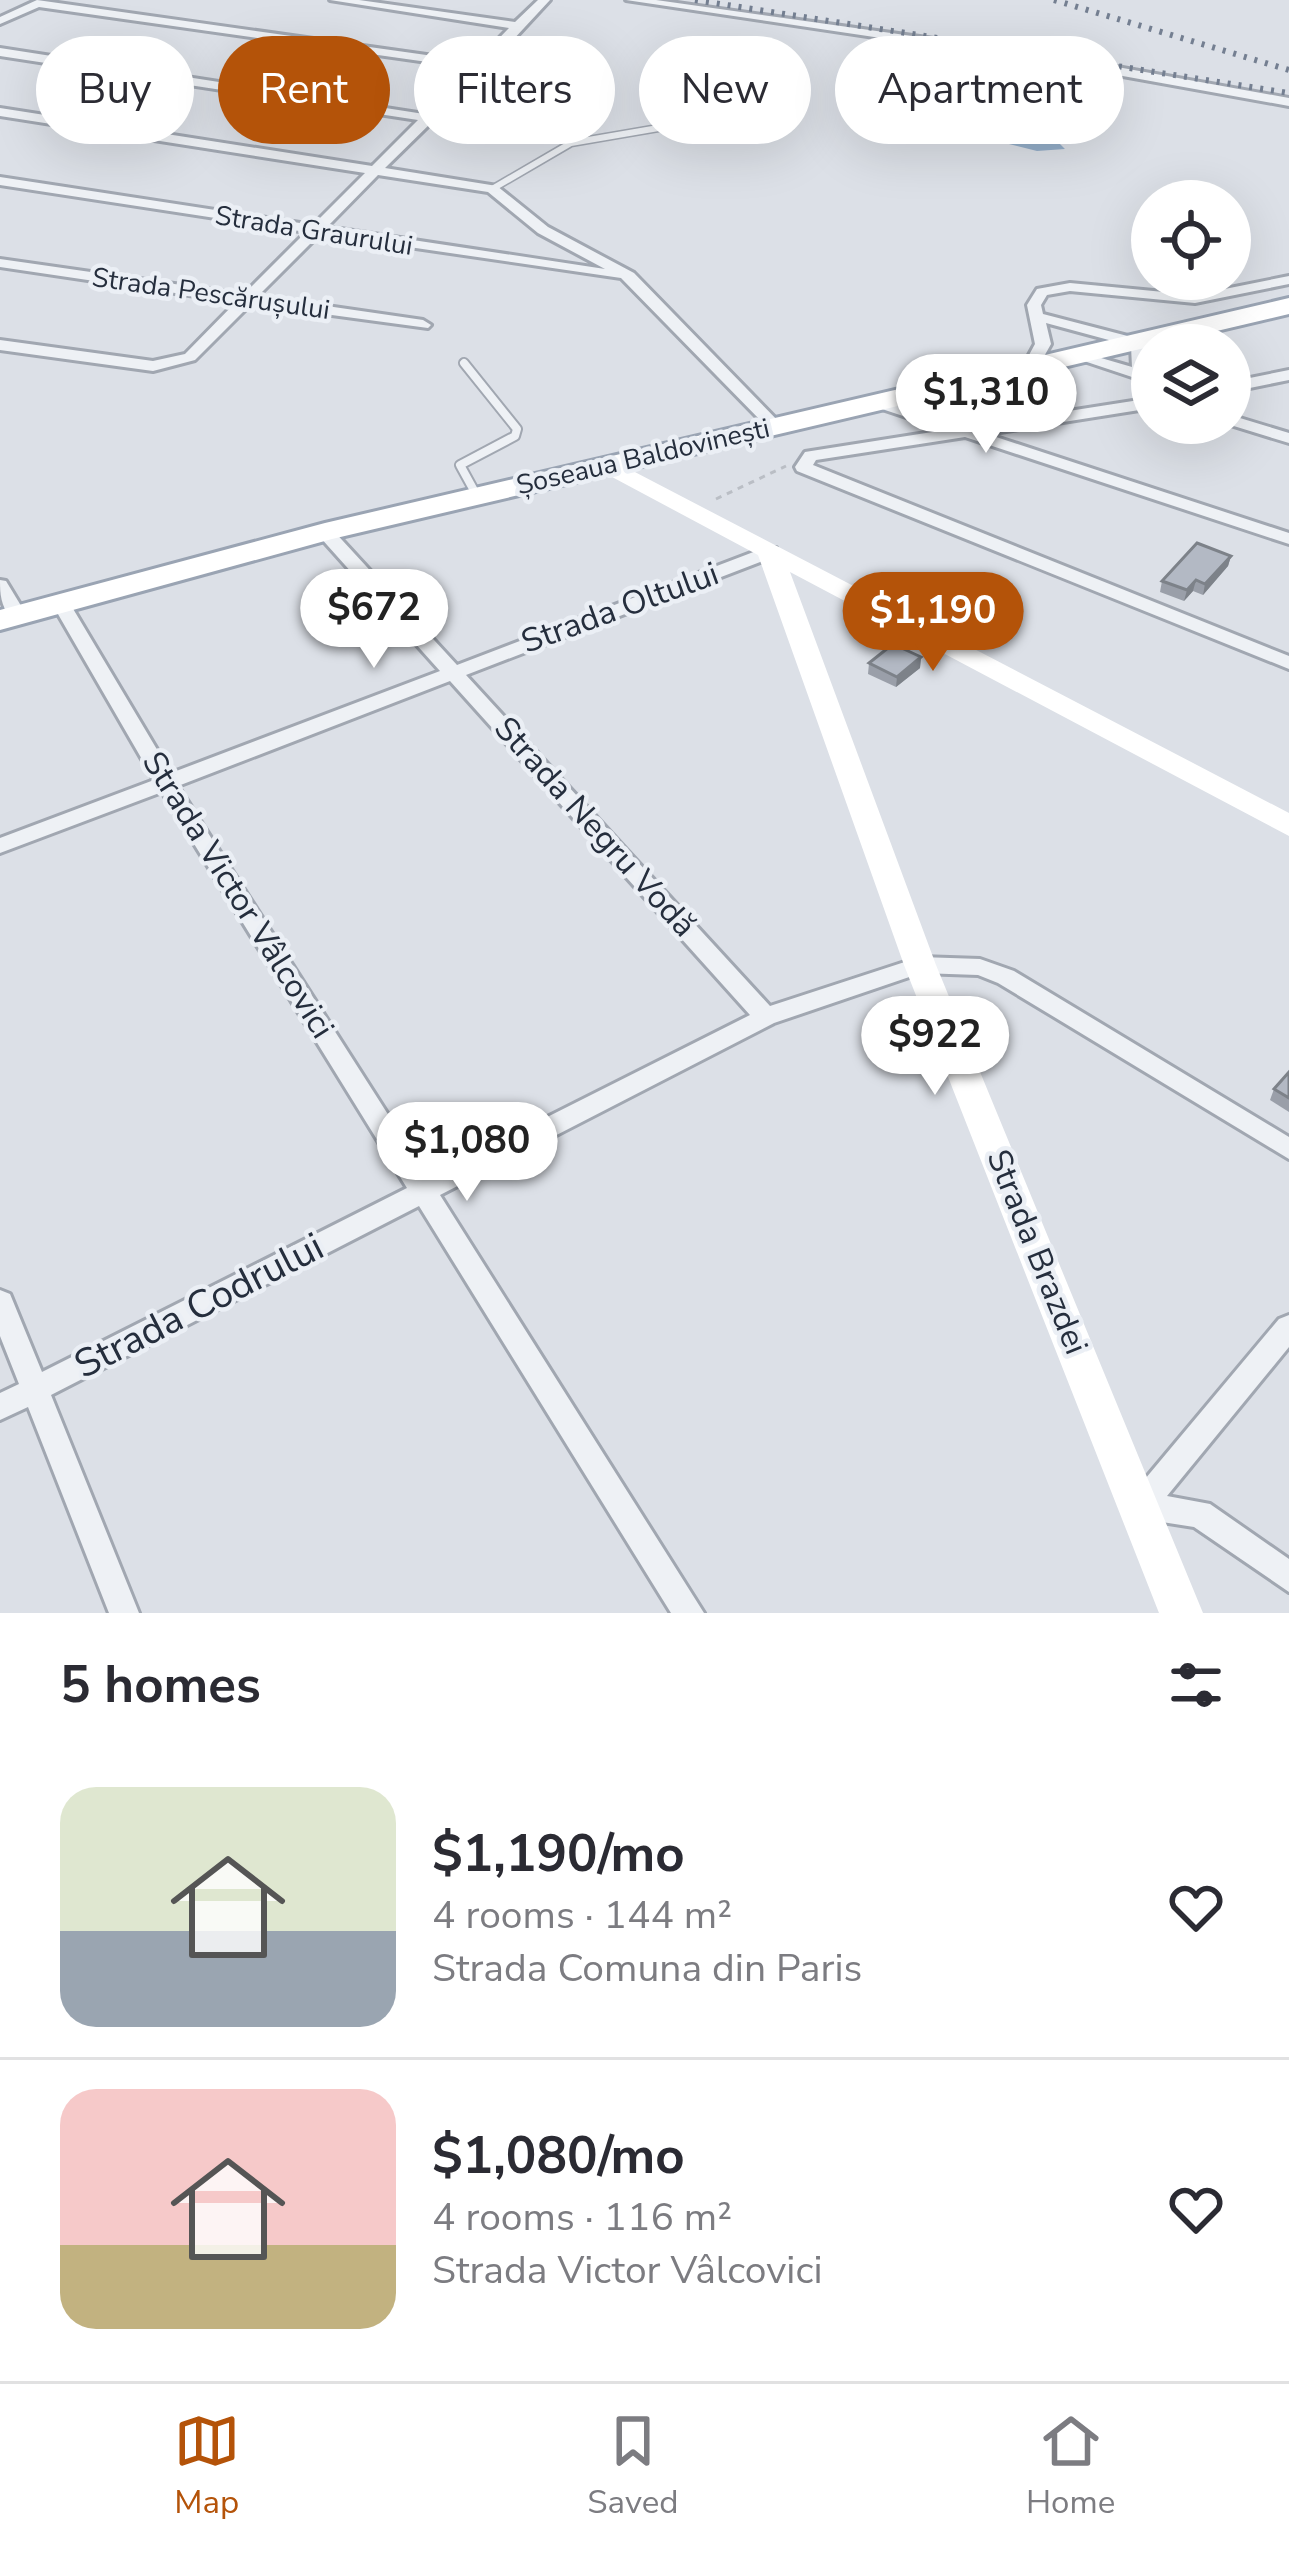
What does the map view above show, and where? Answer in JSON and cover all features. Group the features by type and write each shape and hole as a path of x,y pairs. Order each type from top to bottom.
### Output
{"main road":[{"name":"Șoseaua Baldovinești","path":"1214,324 1289,305"},
{"name":"Șoseaua Baldovinești","path":"8,617 325,532 1131,344"}],"street":[{"path":"336,0 517,26"},
{"path":"508,36 544,0"},
{"path":"632,0 1062,61 1289,101"},
{"path":"0,21 42,2 414,56"},
{"path":"0,52 414,116"},
{"path":"0,112 492,189 543,230 628,276 775,426"},
{"path":"0,345 167,365 190,357 414,133"},
{"name":"Strada Graurului","path":"0,182 628,276"},
{"name":"Strada Pescărușului","path":"0,263 423,325"},
{"path":"1031,366 1043,344 1035,298 1054,288 1195,299 1289,280"},
{"path":"1035,316 1131,341"},
{"path":"1077,356 1131,375"},
{"path":"1251,383 1289,375"},
{"path":"876,402 1289,539"},
{"path":"1131,406 962,430 803,460 809,471 1289,663"},
{"path":"1251,427 1289,439"},
{"path":"608,465 1289,826"},
{"name":"Strada Negru Vodă","path":"325,532 766,1017"},
{"name":"Strada Oltului","path":"0,845 770,552"},
{"name":"Strada Brazdei","path":"770,552 920,965 1181,1613"},
{"path":"0,585 8,617"},
{"name":"Strada Victor Vâlcovici","path":"60,602 165,781 689,1613"},
{"path":"920,965 980,968 1006,976 1289,1149"},
{"name":"Strada Codrului","path":"0,1407 766,1017 920,965"},
{"path":"0,1302 124,1613"},
{"path":"1140,1507 1289,1327"},
{"path":"1140,1507 1200,1514 1289,1577"}],"lane":[{"path":"492,189 571,143 639,131"},
{"path":"464,363 517,429 515,436 460,465 477,496"}],"path":[{"path":"696,512 762,473 803,460"}],"water":[{"path":"1009,144 1060,144 1065,149 1037,151"}],"building":[{"path":"1197,543 1231,556 1205,584 1196,580 1187,590 1162,581"},
{"path":"893,644 921,657 897,677 869,663"},
{"path":"1289,1072 1289,1098 1274,1089"}],"railway":[{"path":"695,0 1289,93"},
{"path":"1054,0 1289,70"}]}
